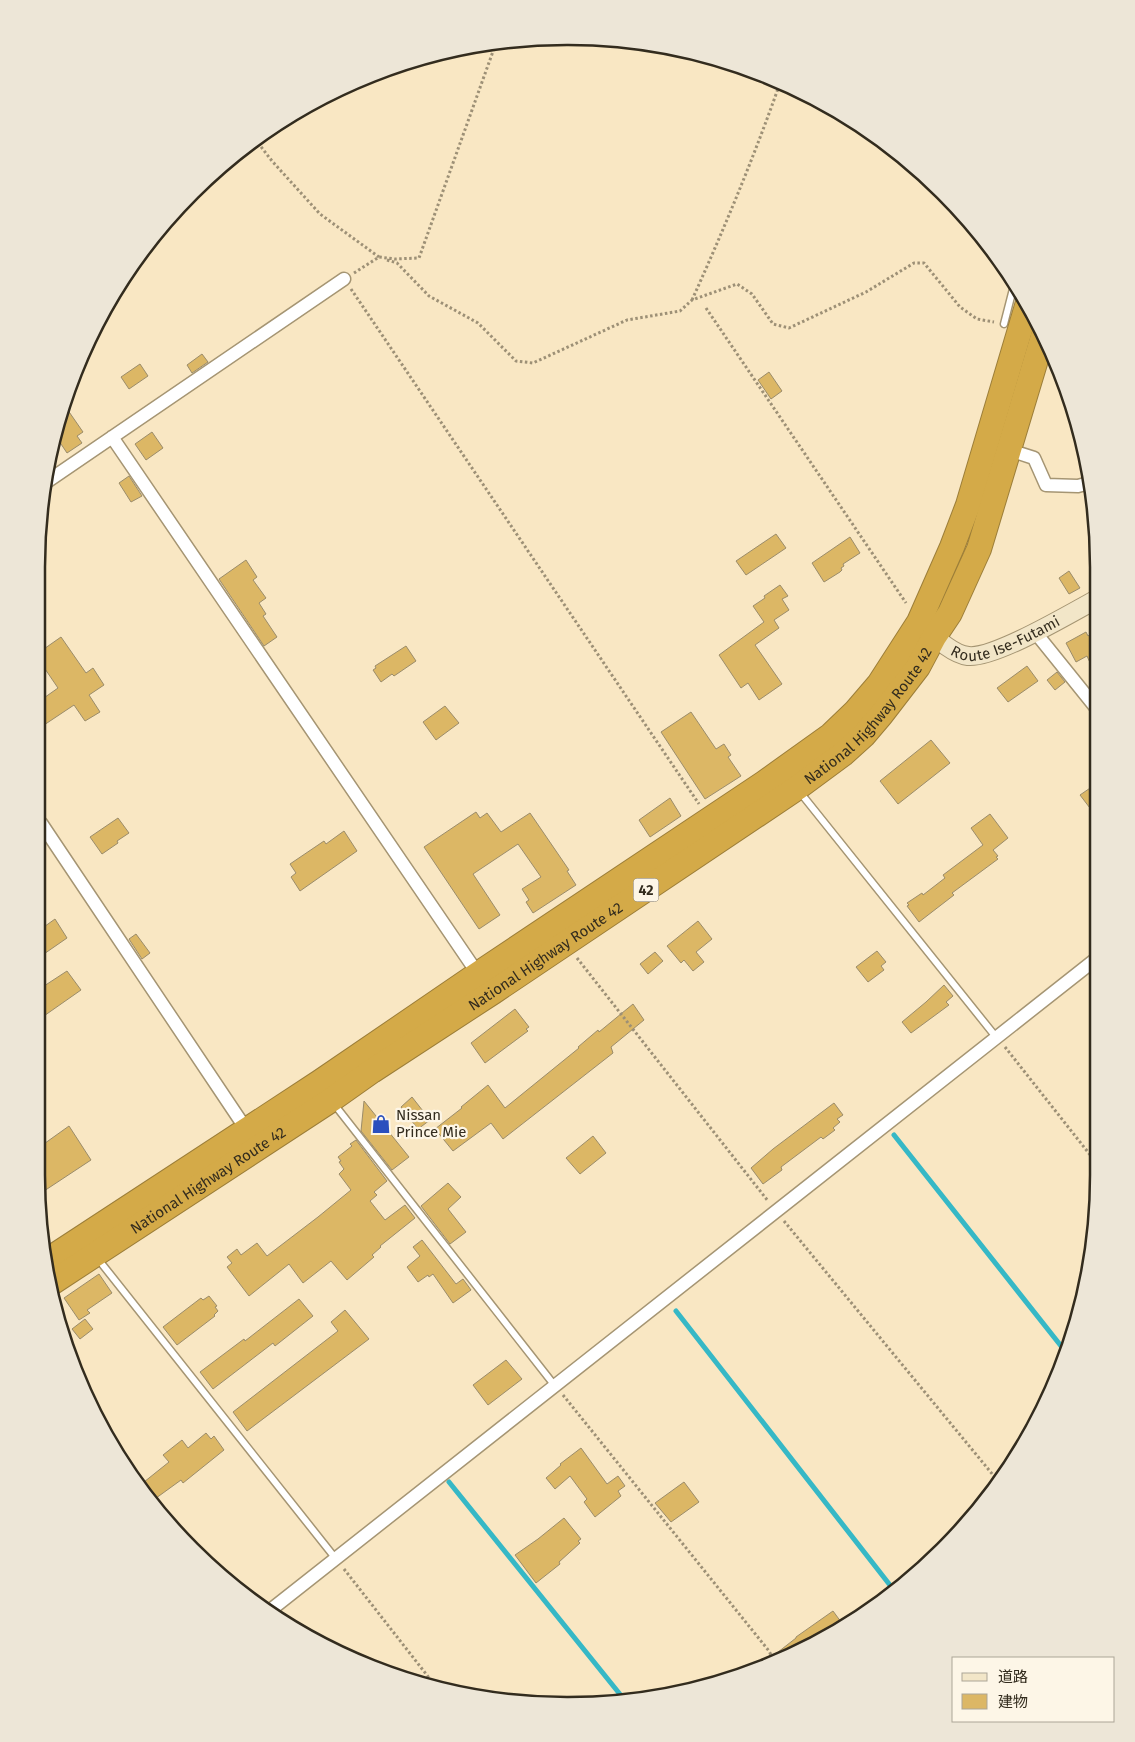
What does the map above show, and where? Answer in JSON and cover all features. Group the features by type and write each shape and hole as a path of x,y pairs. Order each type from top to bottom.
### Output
{"highway":[{"name":"National Highway Route 42","path":"52,1258 246,1129 372,1071 566,944 797,788 843,754 864,735 901,691 918,667 926,629 952,547 968,505 1024,314"},
{"name":"National Highway Route 42","path":"56,1280 325,1091 478,974 764,783 831,735 855,712 926,629 950,613 979,549 1041,349"}],"main road":[{"name":"Route Ise-Futami","path":"926,629 956,652 967,656 978,656 992,652 1035,632 1090,603"}],"street":[{"path":"53,478 344,279"},
{"path":"112,437 478,974"},
{"path":"1009,450 1034,458 1046,485 1083,485"},
{"path":"1035,632 1090,700"},
{"path":"45,829 246,1129"},
{"path":"274,1607 1090,964"}],"lane":[{"path":"1004,324 1012,293"},
{"path":"797,788 996,1037"},
{"path":"325,1091 555,1386"},
{"path":"94,1254 336,1559"}],"path":[{"path":"493,50 419,258 395,259 378,257 344,279 710,819"},
{"path":"692,300 727,220 778,90"},
{"path":"260,145 320,214 378,257 398,263 429,296 478,323 516,361 533,362 627,320 680,310 692,300 737,284 752,294 774,324 789,328 866,292 914,263 924,263 960,307 977,318 1004,324"},
{"path":"706,308 926,629"},
{"path":"566,944 776,1211 994,1476"},
{"path":"996,1037 1090,1155"},
{"path":"555,1386 771,1655"},
{"path":"336,1559 429,1678"}],"building":[{"path":"202,354 208,362 192,373 187,365"},
{"path":"140,364 148,376 129,389 121,377"},
{"path":"769,372 782,391 771,399 758,380"},
{"path":"69,412 83,432 77,436 82,443 67,453 60,443"},
{"path":"152,432 163,448 146,460 135,444"},
{"path":"129,476 142,496 131,502 119,483"},
{"path":"776,534 786,548 746,575 736,561"},
{"path":"850,537 860,553 843,564 844,566 840,572 824,582 812,563"},
{"path":"246,560 257,577 253,580 266,598 259,603 266,614 263,616 277,637 264,646 219,579"},
{"path":"1069,571 1080,588 1069,594 1059,578"},
{"path":"780,585 788,596 782,599 789,610 774,620 779,628 755,645 782,684 759,700 748,683 741,688 719,655 764,622 753,606"},
{"path":"1086,632 1088,636 1090,634 1090,663 1087,656 1076,662 1066,643"},
{"path":"61,637 86,673 93,668 104,685 89,695 100,712 85,721 74,705 45,724 45,697 58,688 45,669 45,648"},
{"path":"406,646 416,661 394,676 392,674 381,682 373,670 376,668 375,666"},
{"path":"1027,666 1038,681 1008,702 997,688"},
{"path":"1057,672 1065,682 1055,690 1047,680"},
{"path":"445,706 459,723 436,740 423,722"},
{"path":"691,712 716,749 724,744 731,755 728,757 741,776 705,799 661,732"},
{"path":"931,740 950,763 898,804 880,781"},
{"path":"1090,788 1090,808 1080,795"},
{"path":"670,798 681,816 650,837 639,820"},
{"path":"476,812 480,818 487,813 501,832 530,813 569,870 567,871 576,885 533,913 526,902 529,900 522,889 541,877 518,844 473,874 500,915 479,929 424,847"},
{"path":"990,814 1008,838 993,850 998,859 952,893 954,895 919,922 907,906 909,905 907,903 922,893 923,895 945,878 943,875 983,845 971,828"},
{"path":"118,818 129,833 102,854 90,837"},
{"path":"344,831 357,851 300,891 291,877 296,873 290,864 324,841 326,844"},
{"path":"55,919 67,938 45,953 45,926"},
{"path":"698,921 712,939 696,952 704,962 693,971 684,960 681,963 667,946"},
{"path":"136,934 150,953 142,959 129,939"},
{"path":"877,951 886,962 881,966 884,970 868,982 856,967"},
{"path":"655,952 663,961 648,974 640,964"},
{"path":"67,971 81,990 45,1015 45,985"},
{"path":"944,985 953,996 946,1002 949,1005 911,1033 902,1022"},
{"path":"633,1004 644,1020 611,1047 613,1053 503,1139 491,1123 453,1151 435,1129 488,1085 505,1108 579,1048 598,1030 599,1032"},
{"path":"515,1009 529,1027 526,1029 528,1031 485,1063 471,1043"},
{"path":"412,1097 430,1120 418,1129 401,1107"},
{"path":"364,1101 409,1157 392,1170 361,1131"},
{"path":"834,1103 843,1115 837,1119 840,1122 833,1128 835,1130 823,1139 821,1137 781,1167 782,1170 763,1184 751,1168"},
{"path":"69,1126 91,1160 45,1190 45,1143"},
{"path":"593,1136 606,1153 580,1174 566,1158"},
{"path":"356,1140 387,1181 374,1192 377,1195 370,1201 385,1220 405,1205 415,1218 380,1246 372,1255 374,1257 347,1280 331,1261 303,1283 289,1264 249,1296 227,1267 232,1263 227,1257 237,1249 241,1255 257,1243 267,1256 351,1190 339,1174 344,1169 338,1157 352,1146 350,1144"},
{"path":"448,1183 461,1197 448,1209 466,1232 450,1244 421,1206"},
{"path":"422,1240 456,1284 463,1279 471,1290 453,1303 433,1274 418,1282 407,1267 420,1256 413,1247"},
{"path":"99,1274 112,1293 87,1310 90,1313 79,1320 64,1298"},
{"path":"209,1296 217,1306 215,1307 218,1311 215,1316 177,1345 163,1327 201,1298 203,1300"},
{"path":"299,1299 313,1316 275,1346 273,1343 213,1389 200,1372 244,1339 245,1341"},
{"path":"345,1310 369,1339 247,1431 233,1412 338,1331 331,1322"},
{"path":"85,1319 93,1329 80,1339 72,1329"},
{"path":"506,1360 522,1379 488,1405 473,1385"},
{"path":"206,1433 211,1439 214,1436 224,1450 183,1483 181,1480 157,1498 145,1481 169,1462 163,1455 182,1440 188,1448"},
{"path":"581,1448 607,1484 618,1476 625,1486 618,1491 621,1496 595,1517 584,1502 587,1499 570,1476 555,1489 546,1478 560,1464"},
{"path":"684,1482 699,1502 671,1522 655,1503"},
{"path":"564,1518 581,1539 578,1541 580,1543 559,1562 560,1564 536,1583 515,1555"},
{"path":"833,1611 840,1620 778,1652"}],"waterway":[{"path":"894,1135 1061,1346"},
{"path":"676,1311 890,1585"},
{"path":"449,1482 620,1694"}],"place":[{"name":"Nissan Prince Mie","path":"381,1124"}]}
